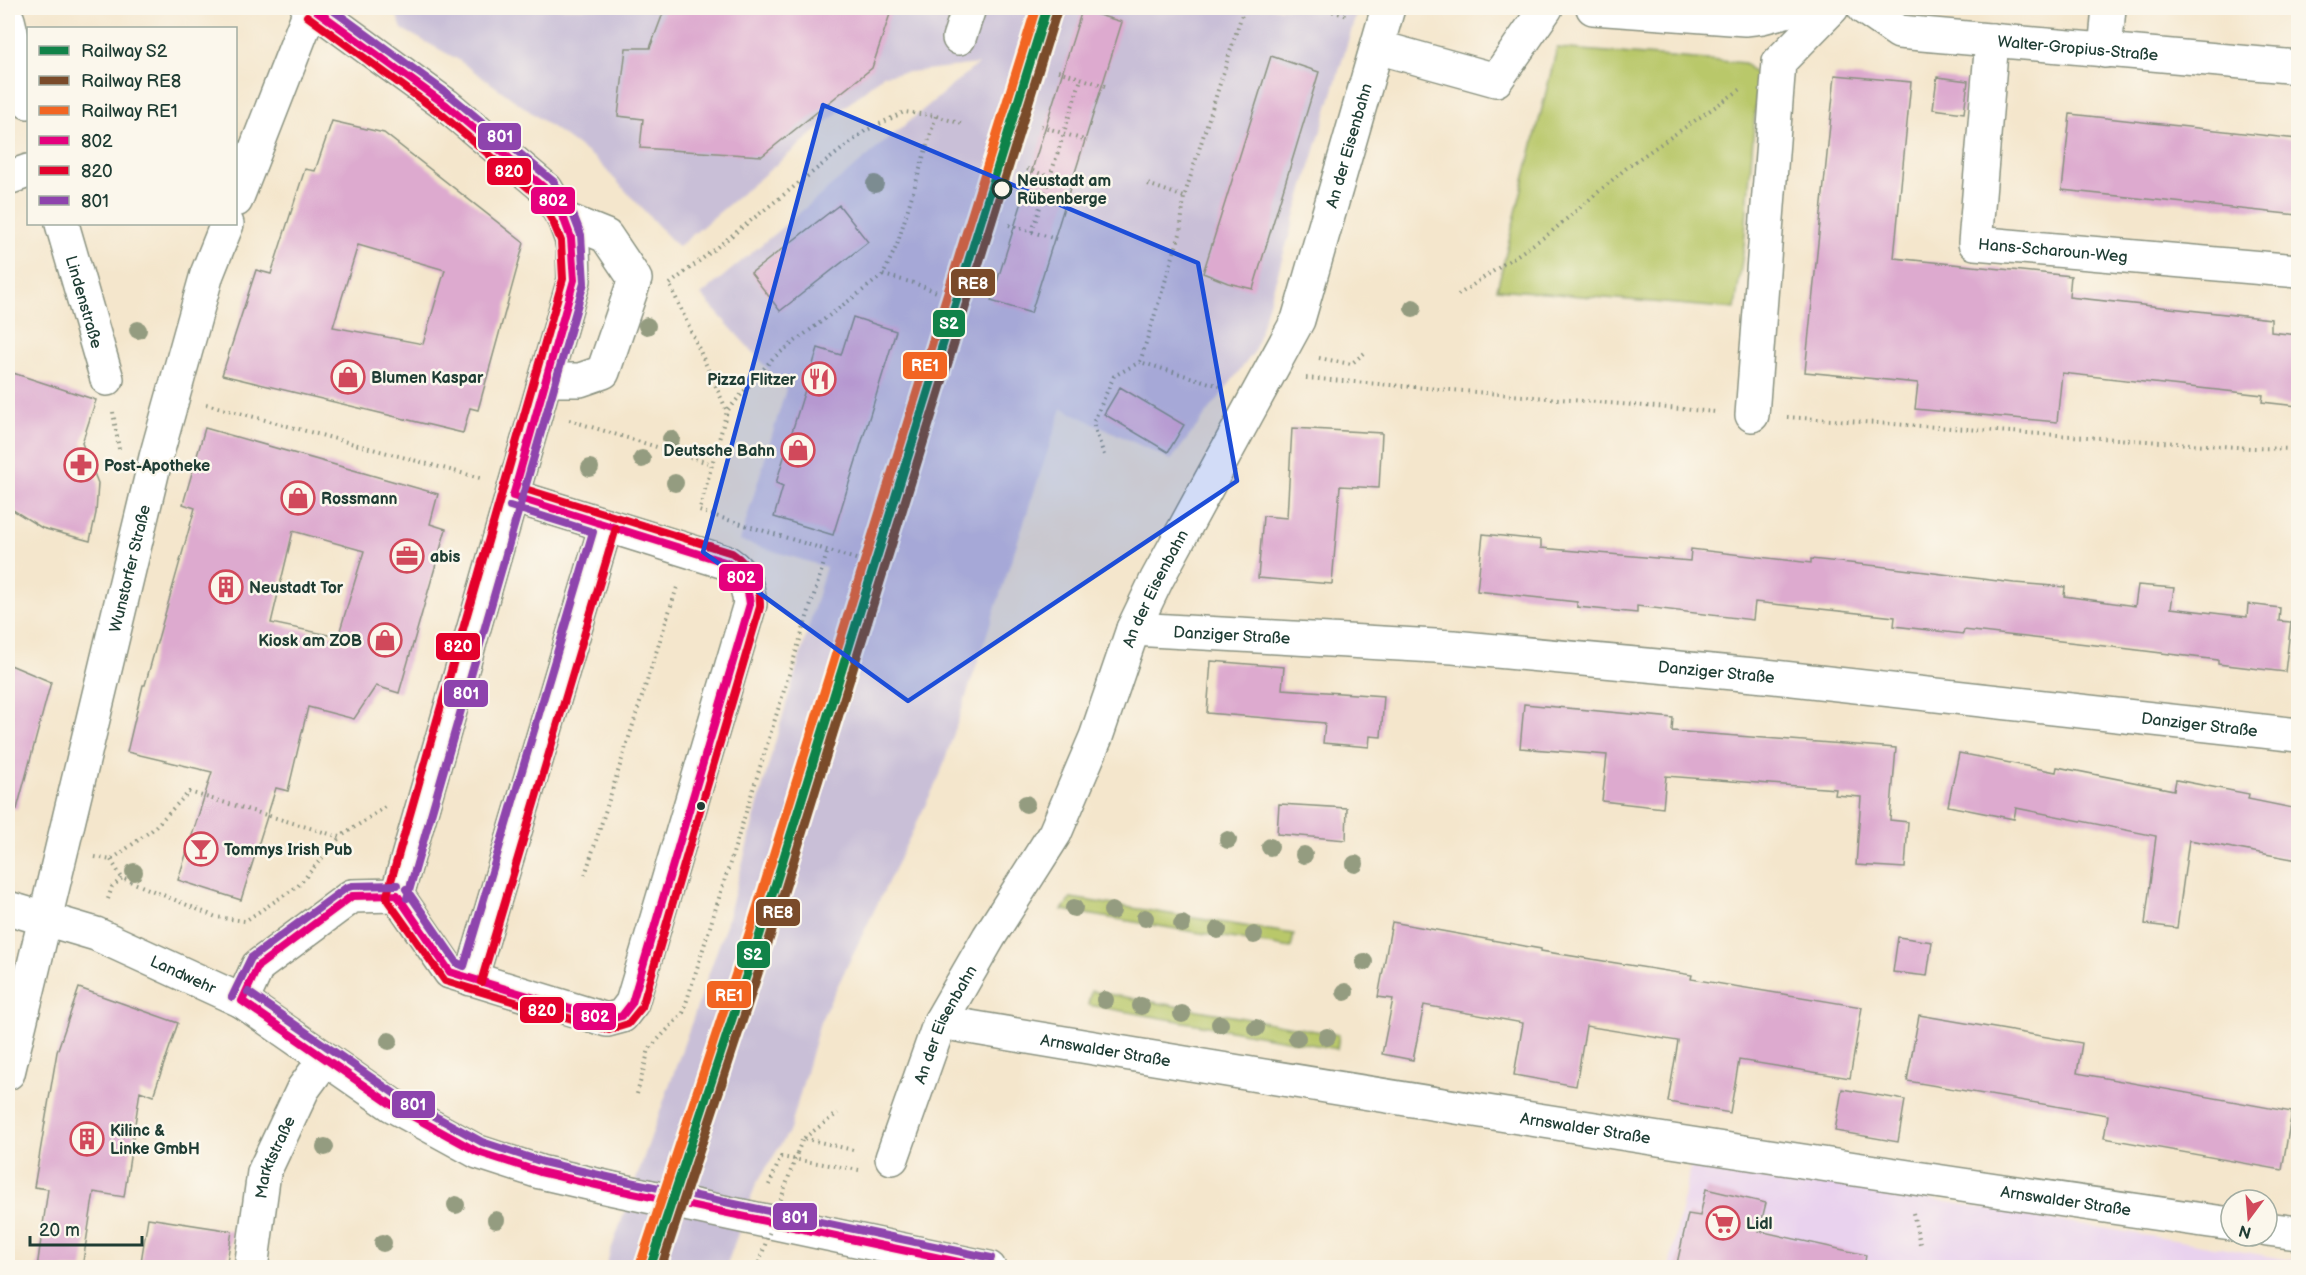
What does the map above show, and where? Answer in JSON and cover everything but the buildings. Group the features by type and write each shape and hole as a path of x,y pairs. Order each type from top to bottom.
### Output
{"street":[{"path":"237,197 312,8 492,142 546,189 564,219 573,248 574,280 398,895 450,972 607,1020 622,1016 632,1003 750,604 747,585 735,568 728,563 606,525 514,491"},
{"name":"An der Eisenbahn","path":"892,1158 940,1022 989,937 1055,833 1096,737 1133,630 1157,579 1298,320 1388,8"},
{"path":"1377,47 1496,80 1546,8"},
{"path":"1593,8 1745,19 1797,8"},
{"path":"1752,415 1779,63 1832,8"},
{"name":"Walter-Gropius-Straße","path":"1864,8 1899,32 2298,67"},
{"path":"2105,51 2109,8"},
{"path":"8,20 27,98"},
{"name":"Hans-Scharoun-Weg","path":"1992,40 1975,243 2298,271"},
{"path":"8,178 27,171"},
{"path":"546,380 580,380 603,372 635,279 606,236 564,219"},
{"name":"Lindenstraße","path":"62,225 107,379"},
{"name":"Wunstorfer Straße","path":"8,1073 60,849 172,395 207,274 227,225"},
{"path":"471,979 606,525"},
{"name":"Danziger Straße","path":"1133,630 1453,647 1765,676 2298,735"},
{"path":"242,1001 258,966 352,896 398,895"},
{"path":"8,908 44,917"},
{"name":"Landwehr","path":"44,917 96,934 242,1001 392,1105 478,1152 540,1172 614,1189 988,1268"},
{"name":"Arnswalder Straße","path":"940,1022 1341,1090 1905,1178 2219,1222"},
{"name":"Marktstraße","path":"251,1268 264,1172 303,1089 325,1059"},
{"path":"2279,1231 2298,1233"}],"path":[{"path":"1104,455 1093,423 1114,376 1140,362 1180,234 1184,197 1244,8"},
{"path":"1458,295 1550,233 1630,165 1779,63"},
{"path":"1058,71 1105,86"},
{"path":"1050,177 1081,79"},
{"path":"727,411 669,284 865,131 904,112 936,116 965,125"},
{"path":"585,875 688,552 727,411 772,358 883,275 897,245 936,116"},
{"path":"1041,126 1065,131 1087,141"},
{"path":"1027,169 1073,184"},
{"path":"1032,232 1048,182"},
{"path":"1148,184 1184,197"},
{"path":"1010,225 1056,239"},
{"path":"883,275 914,283 939,294"},
{"path":"1140,362 1233,390 1275,361 1351,364 1367,351"},
{"path":"172,395 514,491"},
{"path":"538,411 712,464"},
{"path":"699,511 856,559"},
{"path":"637,1094 649,1049 683,1013 828,550"},
{"path":"111,860 152,830 189,792 340,837"},
{"path":"60,849 111,860 122,878 216,917 245,921 298,886 340,837 375,812 394,802 426,796"},
{"path":"757,1268 803,1138 838,1113"},
{"path":"754,1218 781,1157 886,1174 892,1158 803,1138"}],"highlighted area":[{"path":"823,105 1198,263 1237,481 908,701 703,552"}],"shaded area":[{"path":"394,8 1358,8 1254,352 1171,460 1062,408 940,775 820,1022 790,1130 756,1184 726,1267 605,1267 726,925 768,767 826,567 740,541 786,389 701,295 978,64 883,75 678,247 596,159 457,59 402,29"},
{"path":"1692,1159 2298,1261 2298,1268 1669,1268"}],"green space":[{"path":"1557,48 1745,63 1758,77 1744,246 1735,309 1497,289"},
{"path":"1071,898 1294,934 1291,948 1062,910"},
{"path":"1091,991 1339,1035 1337,1049 1088,1005"}],"rail line":[{"name":"RE1","path":"640,1265 750,931 1036,8"},
{"name":"S2","path":"650,1268 760,934 1047,8"},
{"name":"RE8","path":"661,1268 770,937 1057,11"}],"transit line":[{"name":"802","path":"313,8 446,105 546,189 564,219 571,238 574,280 513,496"},
{"name":"801","path":"330,8 452,97 554,182 573,214 581,235 584,283 407,898"},
{"name":"820","path":"307,16 440,113 538,196 561,241 563,279 387,895 388,901 445,981 609,1030 628,1024 642,1007 760,607 759,591 749,570 732,553 525,489"},
{"name":"802","path":"397,895 450,972 607,1020 622,1016 632,1003 750,604 748,592 741,576 728,563 513,496"},
{"name":"801","path":"406,889 457,963 464,966 593,532 510,506"},
{"name":"820","path":"481,982 616,528"},
{"name":"801","path":"232,997 251,958 346,888 397,885"},
{"name":"802","path":"242,1001 258,966 352,896 397,895"},
{"name":"801","path":"248,992 398,1096 482,1142 543,1162 616,1179 991,1258"},
{"name":"802","path":"242,1001 392,1105 478,1152 540,1172 614,1189 987,1268"}],"place":[{"name":"Neustadt am Rübenberge","path":"1002,189"},
{"name":"Blumen Kaspar","path":"348,377"},
{"name":"Pizza Flitzer","path":"819,379"},
{"name":"Deutsche Bahn","path":"798,450"},
{"name":"Post-Apotheke","path":"81,465"},
{"name":"Rossmann","path":"298,498"},
{"name":"abis","path":"407,556"},
{"name":"Neustadt Tor","path":"226,587"},
{"name":"Kiosk am ZOB","path":"385,640"},
{"name":"Tommys Irish Pub","path":"201,849"},
{"name":"Kilinc & Linke GmbH","path":"87,1139"},
{"name":"Lidl","path":"1723,1223"}]}
